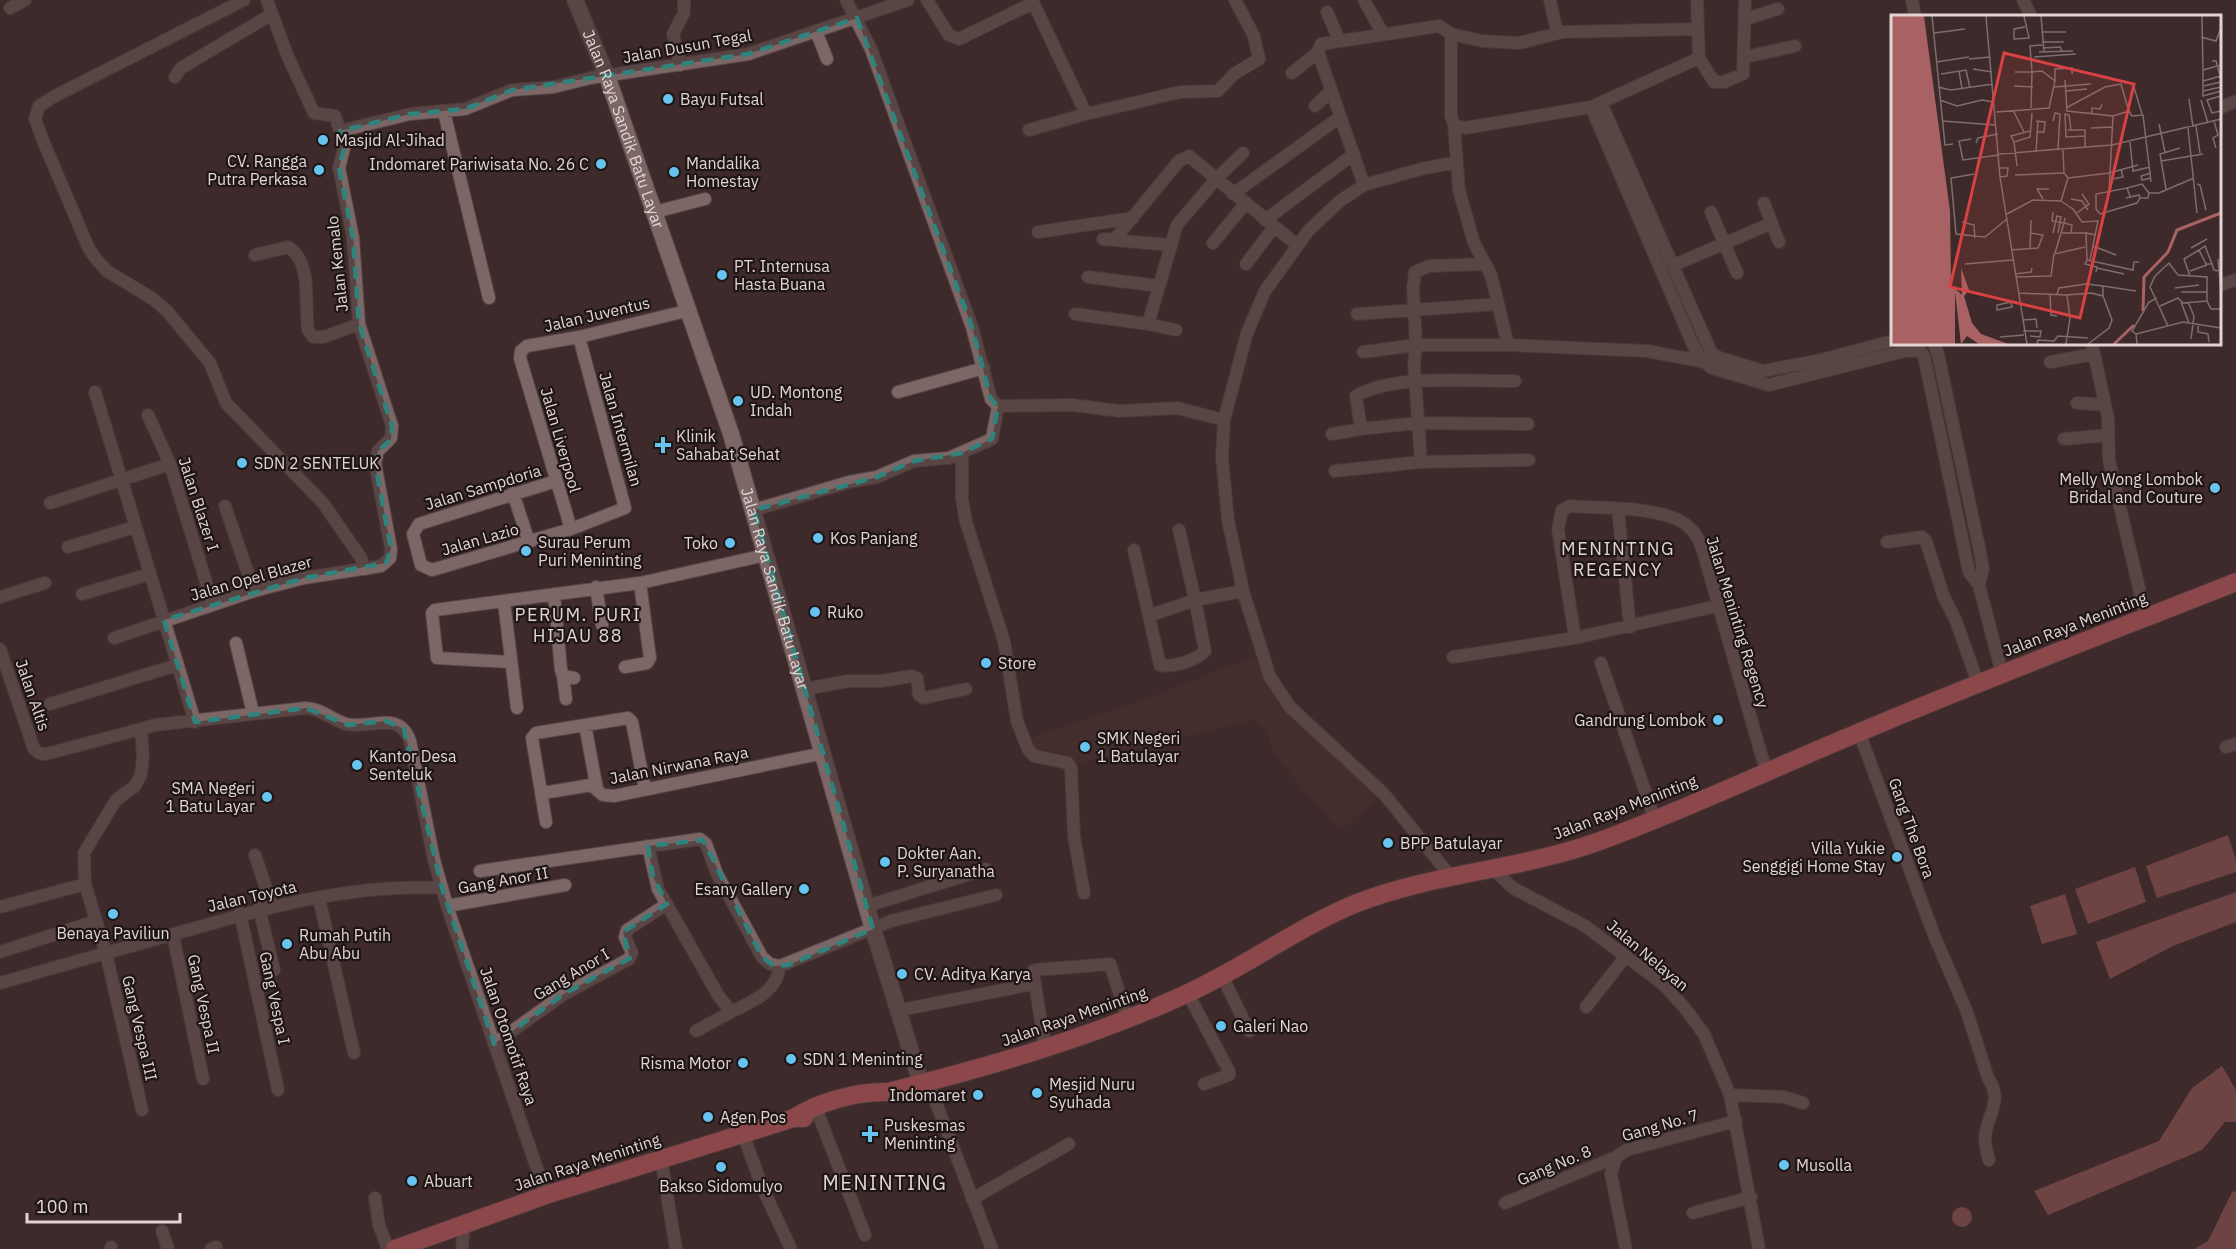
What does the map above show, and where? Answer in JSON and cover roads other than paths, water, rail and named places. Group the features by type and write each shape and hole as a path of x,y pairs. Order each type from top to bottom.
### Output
{"highway":[{"name":"Jalan Raya Meninting","path":"395,1249 546,1195 794,1118 812,1108 872,1092 888,1092 925,1083 1128,1020 1188,994 1286,938 1359,903 1387,893 1494,870 1593,843 1655,820 1978,682 2236,583"},
{"name":"Jalan Raya Meninting","path":"794,1118 819,1116 874,1100 888,1092"}],"main road":[{"name":"Jalan Raya Sandik Batu Layar","path":"575,0 607,76 690,310 754,510 873,929 925,1083"}],"street":[{"path":"10,8 26,0"},
{"path":"244,0 53,98 39,106 35,119 56,175 89,249 97,260 106,271 153,299 174,320 210,363 226,403 323,503 361,558 365,569"},
{"path":"267,0 288,57 314,113 334,116 340,131 410,114 474,107 512,90 545,88 607,76"},
{"path":"680,65 673,34 684,13 684,0"},
{"path":"846,0 871,49 984,368 991,399 998,406 1072,405 1120,411 1178,408 1224,420"},
{"name":"Jalan Dusun Tegal","path":"607,76 757,52 908,0"},
{"path":"927,0 949,35 957,39 1032,2 1086,114"},
{"path":"1029,130 1180,92 1206,94 1222,89 1234,74 1259,59 1254,36 1235,0"},
{"path":"1364,0 1383,34"},
{"path":"1550,0 1557,33"},
{"path":"1698,0 1696,29 1699,58 1712,79 1720,82 1743,74 1745,0"},
{"path":"1912,0 1915,15"},
{"path":"2023,0 2030,15"},
{"path":"1745,19 1778,9"},
{"path":"1327,12 1340,40"},
{"path":"175,77 181,68 272,14"},
{"path":"1292,73 1318,52 1321,44 1439,26 1451,34 1482,40 1519,43 1557,33 1608,29 1696,29"},
{"path":"816,31 827,59"},
{"path":"1451,34 1450,116 1454,125 1460,190 1474,243 1491,275 1508,345"},
{"path":"1745,57 1795,45"},
{"path":"1318,52 1364,185"},
{"path":"1454,125 1464,128 1596,105 1699,58"},
{"path":"1315,106 1331,91"},
{"path":"2221,108 2236,101"},
{"path":"1596,105 1634,190 1674,265 1706,343 1718,357 1763,371 1818,367 1905,351 1920,351 1924,356 1969,572 1979,585"},
{"path":"444,112 489,298"},
{"path":"1233,194 1340,117"},
{"name":"Jalan Kemalo","path":"340,131 344,148 339,168 353,238 359,324 392,426 391,438 377,453 375,468 391,549"},
{"path":"1148,324 1177,225 1242,153"},
{"path":"1246,264 1270,224 1354,154"},
{"path":"1170,245 1109,239 1133,218 1185,156 1189,156 1297,245"},
{"path":"1452,878 1384,794 1281,696 1264,665 1243,591 1225,499 1222,457 1224,420 1255,314 1265,291 1297,245 1321,217 1364,185 1421,169 1457,162"},
{"path":"1634,190 1677,308 1699,356 1712,368 1769,385 1891,342"},
{"path":"656,212 705,199"},
{"path":"1764,203 1779,242"},
{"path":"1213,243 1245,204"},
{"path":"1711,212 1737,273"},
{"path":"1038,232 1133,218"},
{"path":"1674,265 1772,223"},
{"path":"255,255 284,247 297,253 305,271 305,308 308,330 313,337 324,336 359,324"},
{"path":"1420,462 1415,382 1415,272 1429,266 1485,264"},
{"path":"1088,277 1159,286"},
{"path":"2221,285 2236,280"},
{"path":"1677,308 1690,303"},
{"path":"1357,314 1498,304"},
{"name":"Jalan Juventus","path":"521,360 521,351 526,346 579,337 690,310"},
{"path":"1075,314 1176,330"},
{"name":"Jalan Intermilan","path":"571,530 615,514 623,510 626,505 579,337"},
{"path":"1363,352 1416,345 1508,345 1647,351 1705,362"},
{"path":"1934,345 1981,561 1979,585 2002,674"},
{"path":"2050,362 2093,349 2105,405 2109,460 2146,618"},
{"name":"Jalan Liverpool","path":"521,360 571,530"},
{"path":"897,392 984,368"},
{"path":"1361,429 1356,396 1368,389 1415,382 1515,381"},
{"path":"94,392 195,722"},
{"path":"2077,403 2105,405"},
{"path":"754,510 849,482 877,477 914,461 962,453 992,439 998,406"},
{"name":"Jalan Blazer I","path":"148,415 170,465 213,605"},
{"path":"1332,434 1418,423 1528,423"},
{"path":"2064,439 2108,435"},
{"path":"1944,452 1958,449"},
{"path":"962,453 962,499 966,522 1004,641 1020,729 1034,756 1068,763 1071,768 1074,836 1084,893"},
{"path":"1335,471 1420,462 1529,460"},
{"path":"50,503 170,465"},
{"name":"Jalan Sampdoria","path":"432,570 421,565 413,538 414,530 421,523 556,481"},
{"path":"513,493 529,542"},
{"path":"225,506 254,591"},
{"name":"Jalan Meninting Regency","path":"1575,638 1566,594 1558,529 1562,510 1570,506 1655,512 1690,528 1699,538 1766,771"},
{"path":"1618,510 1630,627"},
{"path":"68,547 135,527"},
{"name":"Jalan Lazio","path":"432,570 571,530"},
{"path":"1134,550 1151,615 1160,665 1166,666 1200,657 1205,651 1179,530"},
{"path":"1887,542 1922,537 1926,541 1943,595 1956,621 1978,682"},
{"name":"Jalan Opel Blazer","path":"114,638 254,591 304,578 365,569 386,563 391,549"},
{"path":"511,662 440,659 435,654 433,611 596,587 640,583 766,555"},
{"path":"1968,563 1981,561"},
{"path":"82,594 150,574"},
{"path":"0,597 45,583"},
{"path":"625,667 647,663 651,658 640,583"},
{"path":"596,587 602,625"},
{"path":"1151,615 1195,600 1243,591"},
{"path":"554,594 568,677 566,699"},
{"path":"504,602 517,708"},
{"path":"1453,657 1575,638 1717,606"},
{"path":"106,952 85,884 83,864 86,848 116,800 135,786 141,775 143,756 141,729 156,725 254,713 236,643"},
{"name":"Jalan Altis","path":"0,649 34,749 39,753 46,754 141,729"},
{"path":"1601,663 1655,820"},
{"path":"50,704 177,665"},
{"path":"806,689 848,681 880,681 912,676 917,678 920,695 923,698 966,689"},
{"name":"Jalan Otomotif Raya","path":"254,713 313,708 348,724 386,721 404,729 410,741 447,906 546,1195"},
{"path":"546,822 533,735 628,718 632,722 645,789"},
{"path":"585,725 597,789"},
{"name":"Gang The Bora","path":"1859,732 1934,935 1967,1012 1988,1078 1996,1093 1985,1134 1989,1161"},
{"name":"Jalan Nirwana Raya","path":"543,793 591,785 607,796 824,753"},
{"path":"480,871 693,838 704,841 717,874 762,957 770,964 780,966 891,921 996,895"},
{"path":"648,846 655,883 718,995 731,1012"},
{"path":"255,855 272,906"},
{"path":"867,906 986,869"},
{"name":"Jalan Nelayan","path":"1494,870 1513,888 1585,926 1662,983 1704,1034 1730,1095 1760,1249"},
{"path":"0,907 85,884"},
{"name":"Gang Anor II","path":"447,906 565,885"},
{"name":"Jalan Toyota","path":"0,983 173,935 259,908 353,890 386,887 442,888"},
{"path":"319,898 354,1053"},
{"name":"Gang Anor I","path":"494,1044 554,1000 630,958 632,952 625,938 627,930 667,904"},
{"path":"259,908 274,970"},
{"name":"Gang Vespa I","path":"240,913 278,1090"},
{"path":"0,952 96,921"},
{"name":"Gang Vespa II","path":"173,935 203,1079"},
{"name":"Gang Vespa III","path":"106,952 142,1110"},
{"path":"1586,1007 1626,956"},
{"path":"1045,1047 1033,971 1046,968 1110,964 1128,1020"},
{"path":"696,1031 768,992 777,979 780,966"},
{"path":"1222,976 1249,1031"},
{"path":"900,1010 1034,984"},
{"path":"1188,994 1229,1071 1229,1075 1204,1084"},
{"path":"925,1083 992,1249"},
{"path":"1730,1095 1784,1096 1803,1103"},
{"path":"819,1116 866,1234"},
{"name":"Gang No. 7","path":"1626,1249 1611,1174 1616,1157 1627,1150 1736,1121"},
{"path":"743,1134 763,1189 791,1249"},
{"path":"972,1199 1069,1144"},
{"name":"Gang No. 8","path":"1505,1203 1616,1157"},
{"path":"661,1159 676,1249"},
{"path":"1693,1213 1751,1197"},
{"path":"375,1198 379,1225 388,1249"},
{"path":"462,1249 464,1223"},
{"path":"162,1231 168,1249"}],"place":[{"name":"Bayu Futsal","path":"668,99"},
{"name":"Masjid Al-Jihad","path":"323,140"},
{"name":"Indomaret Pariwisata No. 26 C","path":"601,164"},
{"name":"CV. Rangga Putra Perkasa","path":"319,170"},
{"name":"Mandalika Homestay","path":"674,172"},
{"name":"PT. Internusa Hasta Buana","path":"722,275"},
{"name":"UD. Montong Indah","path":"738,401"},
{"name":"Klinik Sahabat Sehat","path":"663,445"},
{"name":"SDN 2 SENTELUK","path":"242,463"},
{"name":"Melly Wong Lombok Bridal and Couture","path":"2215,488"},
{"name":"Kos Panjang","path":"818,538"},
{"name":"Toko","path":"730,543"},
{"name":"Surau Perum Puri Meninting","path":"526,551"},
{"name":"Ruko","path":"815,612"},
{"name":"Store","path":"986,663"},
{"name":"Gandrung Lombok","path":"1718,720"},
{"name":"SMK Negeri 1 Batulayar","path":"1085,747"},
{"name":"Kantor Desa Senteluk","path":"357,765"},
{"name":"SMA Negeri 1 Batu Layar","path":"267,797"},
{"name":"BPP Batulayar","path":"1388,843"},
{"name":"Villa Yukie Senggigi Home Stay","path":"1897,857"},
{"name":"Dokter Aan. P. Suryanatha","path":"885,862"},
{"name":"Esany Gallery","path":"804,889"},
{"name":"Benaya Paviliun","path":"113,914"},
{"name":"Rumah Putih Abu Abu","path":"287,944"},
{"name":"CV. Aditya Karya","path":"902,974"},
{"name":"Galeri Nao","path":"1221,1026"},
{"name":"SDN 1 Meninting","path":"791,1059"},
{"name":"Risma Motor","path":"743,1063"},
{"name":"Mesjid Nuru Syuhada","path":"1037,1093"},
{"name":"Indomaret","path":"978,1095"},
{"name":"Agen Pos","path":"708,1117"},
{"name":"Puskesmas Meninting","path":"870,1134"},
{"name":"Musolla","path":"1784,1165"},
{"name":"Bakso Sidomulyo","path":"721,1167"},
{"name":"Abuart","path":"412,1181"}],"district":[{"name":"MENINTING REGENCY","path":"1618,558"},
{"name":"PERUM. PURI HIJAU 88","path":"578,624"},
{"name":"MENINTING","path":"885,1182"}]}
